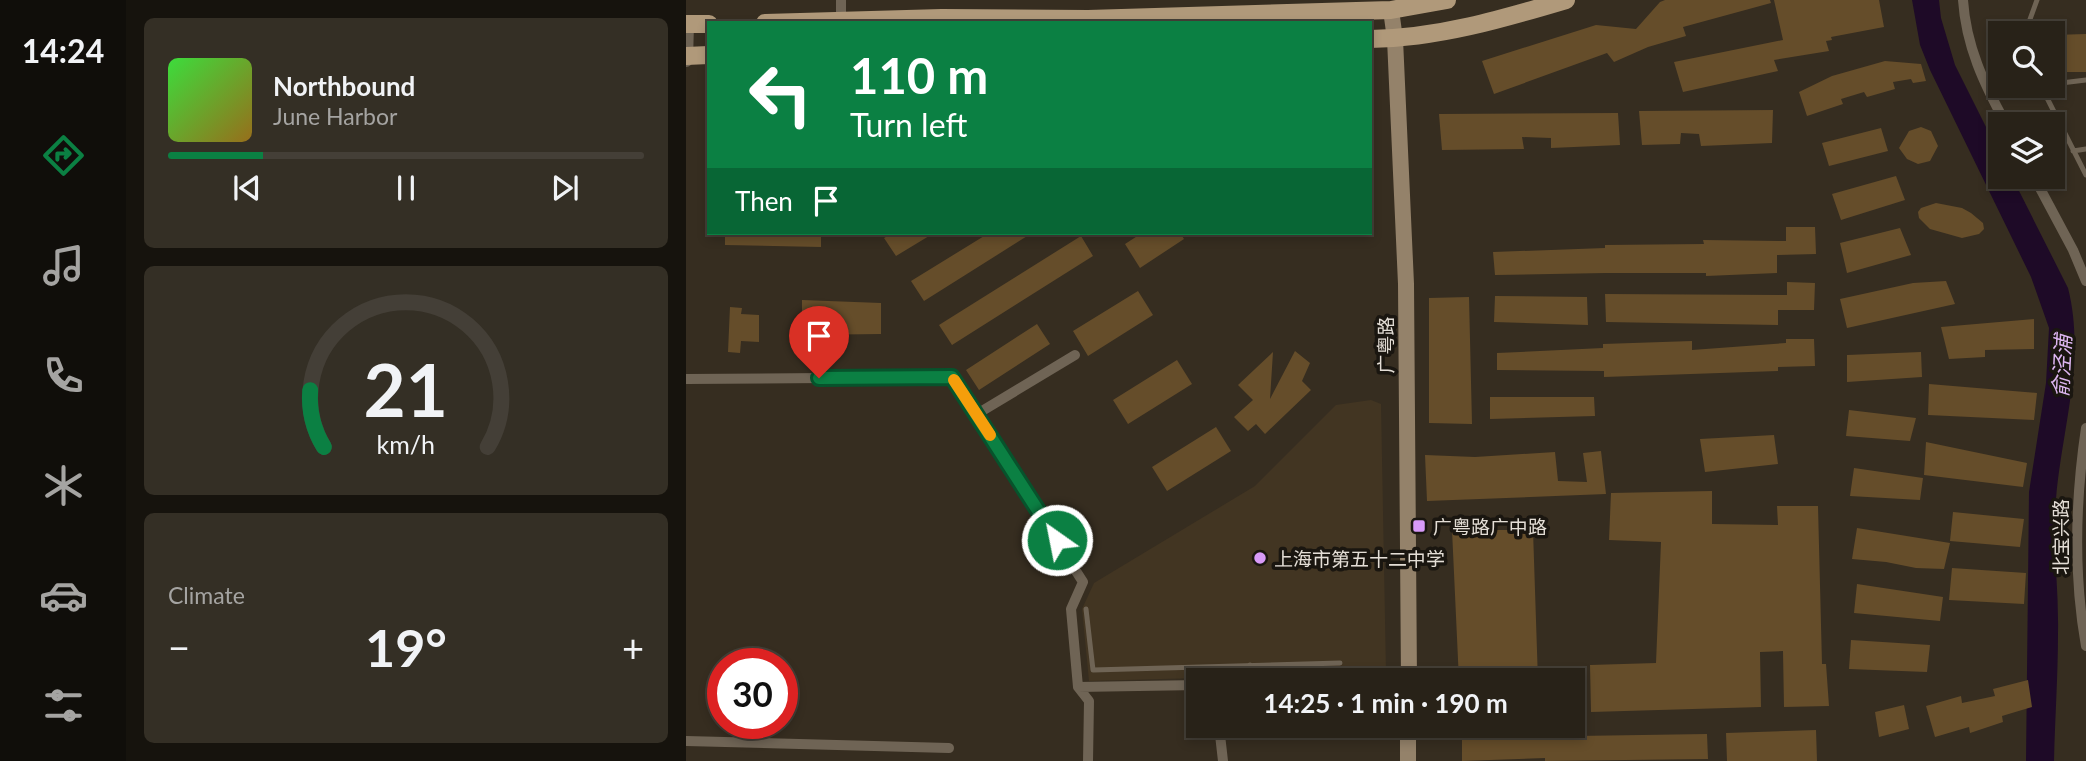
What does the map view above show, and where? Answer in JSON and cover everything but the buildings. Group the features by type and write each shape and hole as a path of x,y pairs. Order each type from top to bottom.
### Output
{"main road":[{"path":"923,21 1088,19 1447,0"},
{"path":"1372,40 1395,39 1483,24 1566,0"},
{"name":"广粤路","path":"1390,5 1395,39 1406,284 1409,668"},
{"path":"687,24 707,24"},
{"path":"686,58 707,55"},
{"path":"1408,738 1408,761"}],"street":[{"path":"841,0 841,21"},
{"path":"1963,0 1967,33 1975,59 2000,112"},
{"path":"686,58 687,24"},
{"path":"2040,189 2073,250 2086,281"},
{"path":"977,414 1075,355"},
{"path":"686,379 952,377 1083,582 1071,609 1078,687 1088,701 1087,761"},
{"name":"北宝兴路","path":"2086,428 2077,500 2086,646"},
{"path":"1078,687 1186,685"},
{"path":"1220,738 1223,761"},
{"path":"686,741 949,748"}],"lane":[{"path":"2029,21 2037,0"},
{"path":"2065,83 2086,80"},
{"path":"2046,98 2086,175"},
{"path":"2073,150 2086,149"},
{"path":"1086,608 1093,670 1340,663"}],"shaded area":[{"name":"上海市第五十二中学","path":"1371,400 1381,404 1386,668 1186,668 1186,678 1089,681 1082,609 1094,583 1255,486 1336,405"}],"water":[{"path":"1912,0 1939,0 1941,18 1955,65 1988,131 1988,189 1930,70 1920,45"},
{"name":"俞泾浦","path":"1988,189 2018,189 2068,288 2073,315 2074,367 2055,516 2058,633 2054,761 2026,761 2029,492 2046,383 2049,328 2031,277"}],"slow traffic":[{"path":"954,380 990,435"}],"place":[{"name":"广粤路广中路","path":"1419,526"},
{"name":"上海市第五十二中学","path":"1260,558"}],"route":[{"path":"819,378 952,377 1057,540"}]}
